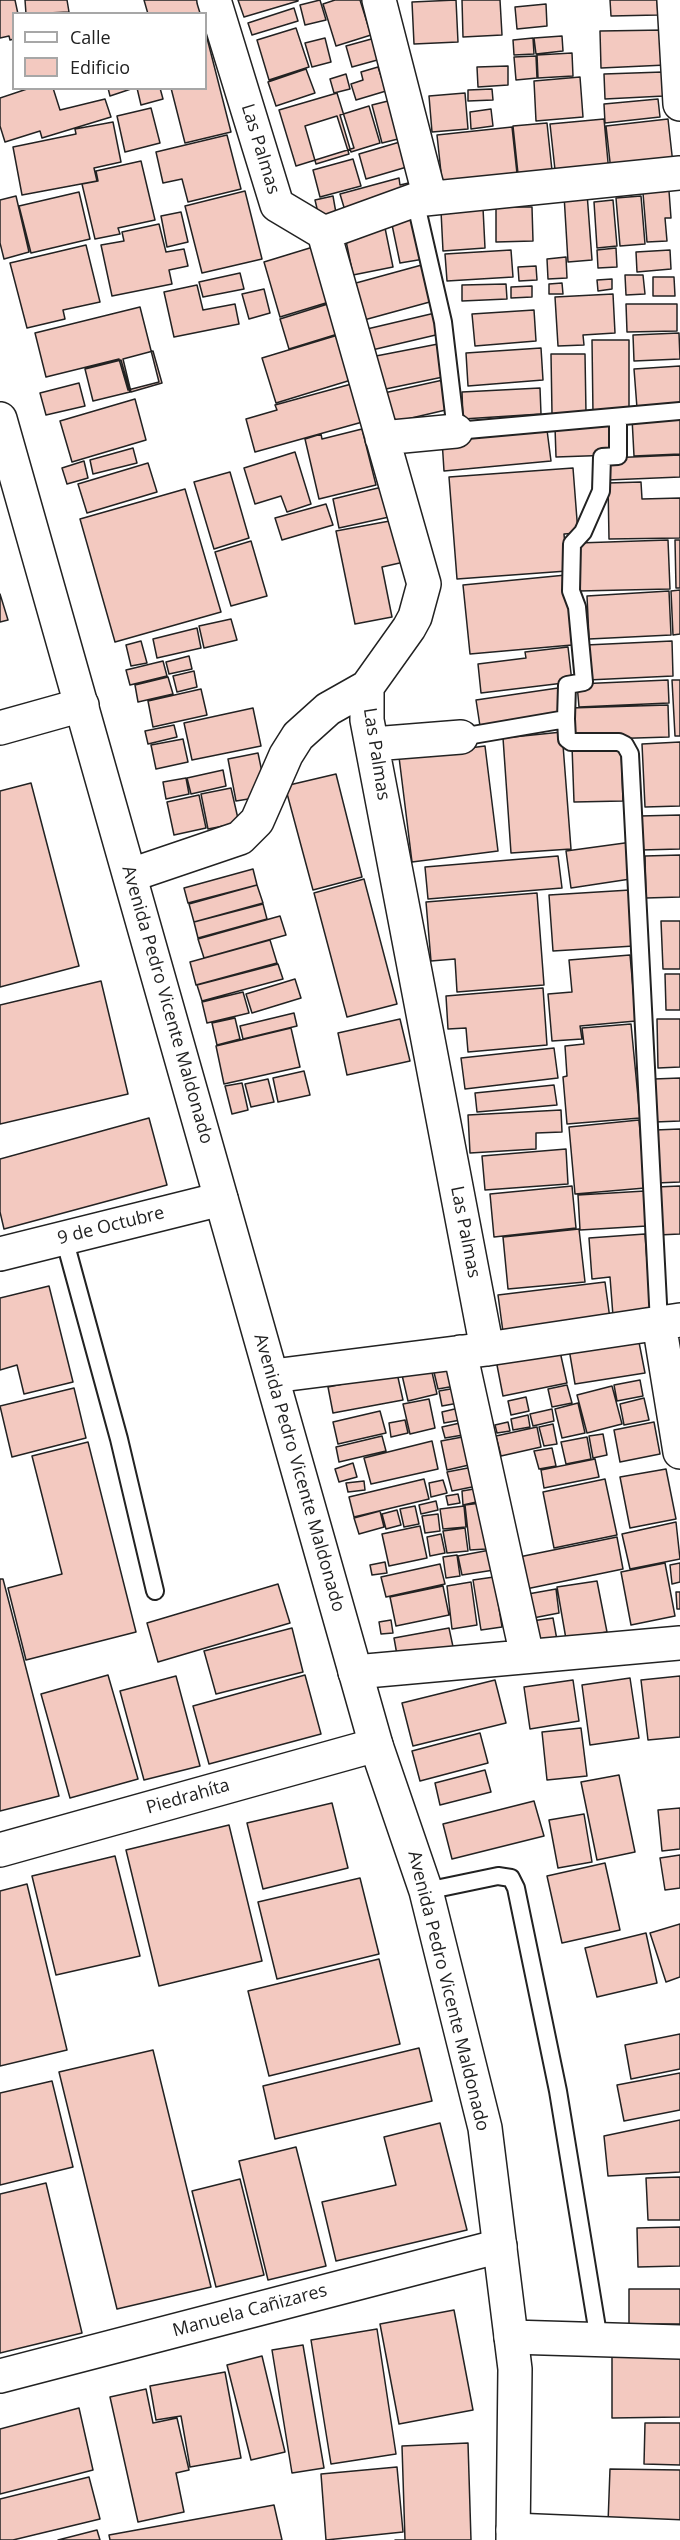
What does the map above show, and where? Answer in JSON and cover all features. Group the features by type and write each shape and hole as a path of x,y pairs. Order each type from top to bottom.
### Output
{"street":[{"name":"Las Palmas","path":"214,0 277,205 324,233 424,584 416,617 367,687 368,720 473,1351 527,1656"},
{"path":"379,0 423,199"},
{"path":"674,0 680,104"},
{"path":"324,233 423,199 680,172"},
{"name":"Avenida Pedro Vicente Maldonado","path":"0,419 376,1745 426,1891 484,2128 515,2369 519,2537"},
{"path":"382,438 456,430"},
{"path":"131,875 240,838 257,821 286,755 298,735 328,709 367,687"},
{"path":"0,728 82,705"},
{"path":"373,744 461,737"},
{"name":"9 de Octubre","path":"0,1254 221,1199"},
{"path":"273,1377 669,1322 680,1452"},
{"path":"355,1672 680,1643"},
{"name":"Piedrahíta","path":"0,1850 376,1745"},
{"name":"Manuela Cañizares","path":"0,2376 500,2246"},
{"path":"511,2337 680,2342"},
{"path":"519,2537 680,2537"}],"lane":[{"path":"423,199 443,322 456,430 680,411"},
{"path":"618,417 618,456 602,457 601,490 583,532 572,544 571,591 577,608 584,682 567,685 567,739 570,742 619,742 625,745 630,754 669,1322"},
{"path":"461,737 566,719"},
{"path":"64,1238 119,1439 155,1591"},
{"path":"426,1891 498,1876 511,1878 516,1887 558,2091 598,2340"}],"building":[{"path":"0,0 15,0 18,12 12,12 12,40 10,40 9,36 0,38"},
{"path":"25,0 67,0 69,12 26,12"},
{"path":"144,0 206,0 206,12 147,12"},
{"path":"238,0 298,0 298,1 244,17"},
{"path":"320,0 326,20 305,25 300,5"},
{"path":"335,0 360,0 371,35 336,46 323,4"},
{"path":"456,0 458,42 414,44 412,2"},
{"path":"462,0 500,0 502,35 463,37"},
{"path":"610,0 657,0 658,15 611,16"},
{"path":"546,4 547,26 517,29 515,7"},
{"path":"294,8 298,21 252,35 248,23"},
{"path":"296,28 309,67 269,80 257,40"},
{"path":"665,30 666,65 601,68 600,31"},
{"path":"562,36 563,51 536,54 534,38"},
{"path":"207,38 231,132 185,143 172,90 207,90"},
{"path":"325,38 331,62 312,67 305,43"},
{"path":"375,38 381,59 352,67 346,46"},
{"path":"533,38 534,54 514,55 513,40"},
{"path":"572,53 573,76 538,78 537,55"},
{"path":"536,56 537,78 516,80 514,57"},
{"path":"508,66 508,85 478,87 477,67"},
{"path":"378,67 386,91 356,100 351,84 363,80 361,72"},
{"path":"306,69 315,93 276,106 268,82"},
{"path":"663,72 664,96 605,99 604,74"},
{"path":"346,74 350,89 334,93 330,79"},
{"path":"580,77 583,117 536,121 534,81"},
{"path":"492,89 493,100 468,101 468,90"},
{"path":"24,90 54,90 60,110 105,99 111,117 42,138 40,131 5,142 0,126 0,98"},
{"path":"108,90 128,90 110,96"},
{"path":"137,90 161,90 163,99 141,105"},
{"path":"337,93 354,148 296,166 279,110"},
{"path":"465,93 468,129 432,132 429,96"},
{"path":"658,99 660,117 605,123 604,104"},
{"path":"392,100 402,138 382,143 372,105"},
{"path":"369,106 380,143 351,152 340,115"},
{"path":"151,108 160,143 125,152 117,116"},
{"path":"491,109 493,126 471,129 470,112"},
{"path":"337,116 349,154 316,164 305,126"},
{"path":"604,119 609,173 556,179 550,124"},
{"path":"668,119 673,164 611,171 606,126"},
{"path":"113,122 121,162 94,168 97,181 22,195 13,147 76,134 75,129"},
{"path":"547,123 553,180 519,183 513,126"},
{"path":"512,127 518,183 443,191 437,135"},
{"path":"227,135 241,189 188,202 182,179 163,183 156,152"},
{"path":"410,139 417,164 366,179 359,154"},
{"path":"353,159 361,186 320,197 313,170"},
{"path":"141,161 155,220 118,228 120,234 95,239 82,184 98,181 96,171"},
{"path":"399,178 400,185 417,181 421,194 346,214 340,194"},
{"path":"245,191 262,259 202,273 185,206"},
{"path":"669,191 671,218 665,218 667,241 647,242 643,193"},
{"path":"79,192 90,239 31,253 19,206"},
{"path":"587,193 592,260 568,262 564,195"},
{"path":"16,196 29,252 4,259 0,243 0,200"},
{"path":"333,196 336,213 319,217 315,200"},
{"path":"641,196 645,244 620,246 616,198"},
{"path":"613,200 617,246 597,248 594,202"},
{"path":"496,207 532,207 533,241 496,242"},
{"path":"483,208 485,248 443,251 441,211"},
{"path":"181,212 188,242 167,247 161,216"},
{"path":"414,215 424,259 400,263 391,220"},
{"path":"384,223 393,267 353,275 344,231"},
{"path":"159,224 166,252 184,249 188,266 169,270 172,284 112,296 101,245 124,241 122,232"},
{"path":"86,245 100,302 63,310 65,319 27,328 10,263"},
{"path":"313,247 329,302 280,317 264,262"},
{"path":"616,248 617,267 598,268 597,250"},
{"path":"511,250 513,277 447,281 445,254"},
{"path":"670,250 671,269 637,272 636,252"},
{"path":"566,257 567,278 548,279 547,259"},
{"path":"429,263 437,300 364,320 356,283"},
{"path":"536,266 537,280 519,281 518,267"},
{"path":"240,273 244,289 203,297 199,282"},
{"path":"625,275 643,275 645,294 626,295"},
{"path":"653,277 674,277 675,296 653,296"},
{"path":"612,279 612,289 598,291 597,280"},
{"path":"562,283 563,294 549,294 549,284"},
{"path":"506,284 507,299 462,301 462,285"},
{"path":"197,285 203,310 235,304 239,324 174,337 164,292"},
{"path":"532,286 532,297 511,298 511,287"},
{"path":"264,289 270,313 249,319 242,294"},
{"path":"613,294 615,333 583,335 584,345 558,346 555,297"},
{"path":"331,303 341,333 289,349 280,319"},
{"path":"626,304 677,304 677,331 627,332"},
{"path":"140,307 159,382 128,390 119,359 46,377 35,333"},
{"path":"534,310 536,341 475,346 472,314"},
{"path":"435,313 440,334 372,350 367,329"},
{"path":"679,333 680,359 634,361 633,335"},
{"path":"338,335 351,380 276,403 262,358"},
{"path":"592,340 629,340 629,414 593,414"},
{"path":"438,344 443,377 381,390 376,356"},
{"path":"541,348 543,380 468,386 466,353"},
{"path":"153,351 162,383 131,392 123,359"},
{"path":"551,354 585,354 586,413 552,414"},
{"path":"121,360 130,392 93,401 85,369"},
{"path":"680,366 680,405 637,408 634,369"},
{"path":"443,380 450,409 390,423 384,393"},
{"path":"79,383 85,406 46,415 40,393"},
{"path":"355,383 366,421 255,452 246,419 277,410 275,405"},
{"path":"540,388 541,414 463,419 462,392"},
{"path":"135,399 146,440 72,462 60,421"},
{"path":"680,416 680,454 634,456 632,418"},
{"path":"613,424 614,455 556,457 555,427"},
{"path":"362,429 376,485 319,499 305,439 321,434 322,439"},
{"path":"547,430 551,461 444,471 442,440"},
{"path":"133,448 137,463 93,474 90,460"},
{"path":"295,452 311,504 287,512 281,496 255,504 244,468"},
{"path":"680,455 680,477 608,480 608,458"},
{"path":"84,461 88,478 67,484 62,468"},
{"path":"148,463 157,492 87,513 78,484"},
{"path":"573,468 578,533 564,534 567,571 457,579 449,477"},
{"path":"230,472 249,538 214,549 194,482"},
{"path":"641,482 642,499 680,498 680,538 609,539 608,483"},
{"path":"382,487 389,517 339,528 333,499"},
{"path":"185,489 221,612 115,642 80,519"},
{"path":"326,504 333,525 282,540 275,518"},
{"path":"395,520 404,562 382,567 392,617 355,624 336,531"},
{"path":"668,540 670,589 579,591 578,543"},
{"path":"675,540 680,540 680,588 676,588"},
{"path":"251,541 267,596 231,606 215,552"},
{"path":"566,575 572,645 470,654 463,585"},
{"path":"680,590 680,634 673,635 671,591"},
{"path":"669,591 671,635 589,639 587,596"},
{"path":"0,594 8,620 0,622"},
{"path":"231,619 237,640 204,648 199,626"},
{"path":"197,628 201,648 157,658 153,639"},
{"path":"141,641 147,663 131,666 126,645"},
{"path":"672,641 673,676 588,680 586,645"},
{"path":"568,647 572,682 481,693 478,664 526,658 525,652"},
{"path":"189,656 192,669 169,674 166,662"},
{"path":"163,661 167,676 130,685 126,670"},
{"path":"194,671 197,687 177,692 173,676"},
{"path":"168,677 173,694 138,702 135,685"},
{"path":"668,680 669,703 579,707 577,684"},
{"path":"672,680 680,680 680,736 675,736"},
{"path":"558,688 561,715 480,726 476,700"},
{"path":"201,689 207,715 153,727 148,701"},
{"path":"668,705 669,737 571,740 570,708"},
{"path":"253,708 261,746 192,760 184,723"},
{"path":"174,725 177,737 148,744 145,731"},
{"path":"562,732 571,849 511,853 503,738"},
{"path":"183,739 188,762 156,769 151,745"},
{"path":"680,742 680,806 645,807 642,744"},
{"path":"621,745 623,801 574,802 572,746"},
{"path":"485,746 498,851 412,862 399,757"},
{"path":"258,753 267,796 236,801 228,759"},
{"path":"223,770 226,786 191,794 187,778"},
{"path":"336,774 362,877 313,890 285,786"},
{"path":"186,778 189,794 166,799 163,782"},
{"path":"31,783 79,966 0,987 0,791"},
{"path":"231,788 239,823 208,829 201,794"},
{"path":"199,795 206,828 174,835 167,802"},
{"path":"680,815 680,849 641,850 640,816"},
{"path":"632,842 637,878 571,888 566,851"},
{"path":"680,855 680,897 646,898 645,856"},
{"path":"558,856 562,888 428,899 425,867"},
{"path":"253,869 257,885 188,903 184,888"},
{"path":"364,879 397,1004 347,1017 314,893"},
{"path":"257,885 263,903 194,922 189,904"},
{"path":"630,890 634,946 553,951 549,895"},
{"path":"537,893 544,985 457,992 455,959 431,961 426,902"},
{"path":"263,904 267,919 198,938 194,922"},
{"path":"280,916 286,935 204,958 198,939"},
{"path":"661,921 680,921 680,969 663,969"},
{"path":"270,940 277,963 196,985 190,962"},
{"path":"630,955 636,1021 580,1026 582,1039 552,1041 548,994 572,992 569,960"},
{"path":"278,964 283,979 202,1001 197,985"},
{"path":"665,974 680,974 680,1010 666,1010"},
{"path":"295,979 301,998 252,1013 246,994"},
{"path":"101,981 128,1094 0,1124 0,1005"},
{"path":"543,988 547,1045 468,1052 466,1028 448,1029 446,996"},
{"path":"243,992 249,1013 207,1023 202,1002"},
{"path":"294,1013 297,1026 243,1039 240,1026"},
{"path":"235,1018 240,1039 217,1045 212,1023"},
{"path":"400,1019 410,1061 347,1075 338,1033"},
{"path":"657,1019 680,1019 680,1067 658,1068"},
{"path":"631,1024 640,1118 567,1124 563,1077 567,1076 565,1046 584,1044 582,1028"},
{"path":"291,1028 300,1067 224,1084 216,1046"},
{"path":"554,1048 558,1078 465,1089 461,1058"},
{"path":"304,1071 310,1095 278,1102 273,1078"},
{"path":"680,1078 680,1121 655,1122 654,1079"},
{"path":"268,1079 274,1102 251,1107 245,1084"},
{"path":"242,1083 248,1110 232,1114 225,1086"},
{"path":"554,1085 557,1105 477,1112 475,1093"},
{"path":"561,1110 562,1132 536,1133 536,1149 470,1153 468,1115"},
{"path":"149,1118 167,1185 4,1229 0,1212 0,1159"},
{"path":"639,1120 645,1188 575,1194 569,1127"},
{"path":"680,1129 680,1182 656,1183 655,1130"},
{"path":"566,1149 568,1184 485,1190 482,1156"},
{"path":"572,1186 576,1228 494,1237 490,1194"},
{"path":"680,1186 680,1234 658,1235 656,1187"},
{"path":"645,1191 647,1226 580,1230 578,1195"},
{"path":"579,1229 585,1282 508,1289 503,1237"},
{"path":"645,1234 651,1314 613,1316 610,1277 592,1279 589,1238"},
{"path":"605,1282 610,1319 503,1332 498,1295"},
{"path":"49,1286 73,1382 24,1394 17,1365 0,1370 0,1298"},
{"path":"638,1337 645,1373 575,1384 569,1349"},
{"path":"559,1347 567,1383 503,1396 496,1360"},
{"path":"457,1363 461,1385 438,1389 433,1368"},
{"path":"431,1368 437,1394 408,1401 402,1375"},
{"path":"397,1373 403,1400 333,1413 328,1387"},
{"path":"640,1380 643,1396 617,1401 614,1385"},
{"path":"567,1385 572,1403 552,1407 548,1389"},
{"path":"612,1386 622,1424 587,1433 577,1395"},
{"path":"462,1387 464,1402 442,1406 439,1391"},
{"path":"74,1388 86,1438 12,1457 0,1406"},
{"path":"526,1397 529,1411 511,1415 508,1401"},
{"path":"644,1398 649,1420 624,1425 620,1404"},
{"path":"429,1399 435,1428 410,1434 403,1404"},
{"path":"578,1403 585,1433 562,1438 555,1409"},
{"path":"463,1407 466,1419 444,1423 442,1412"},
{"path":"552,1409 554,1421 533,1426 530,1414"},
{"path":"380,1411 386,1433 338,1444 333,1422"},
{"path":"528,1415 530,1427 513,1430 511,1419"},
{"path":"405,1420 408,1433 391,1437 389,1423"},
{"path":"508,1422 510,1431 497,1433 495,1425"},
{"path":"654,1422 660,1454 620,1462 614,1430"},
{"path":"460,1423 463,1435 445,1438 442,1427"},
{"path":"553,1424 557,1444 544,1446 539,1427"},
{"path":"537,1427 541,1447 501,1456 496,1436"},
{"path":"603,1434 607,1455 593,1458 589,1436"},
{"path":"473,1435 478,1463 447,1470 441,1441"},
{"path":"382,1436 386,1451 339,1462 336,1447"},
{"path":"587,1437 591,1459 566,1464 561,1442"},
{"path":"432,1441 438,1469 371,1484 364,1458"},
{"path":"88,1442 136,1632 26,1660 8,1588 62,1574 32,1456"},
{"path":"552,1448 556,1466 539,1469 534,1451"},
{"path":"595,1459 599,1477 544,1488 541,1470"},
{"path":"353,1463 357,1477 339,1482 335,1469"},
{"path":"478,1466 482,1485 452,1491 447,1472"},
{"path":"666,1469 676,1519 630,1528 620,1477"},
{"path":"424,1479 429,1499 354,1517 349,1497"},
{"path":"605,1479 617,1535 554,1548 543,1492"},
{"path":"443,1480 447,1493 431,1497 429,1483"},
{"path":"364,1481 365,1490 348,1492 346,1483"},
{"path":"480,1488 481,1501 463,1505 462,1491"},
{"path":"458,1494 460,1503 448,1505 446,1496"},
{"path":"436,1501 438,1510 421,1514 419,1505"},
{"path":"481,1503 486,1549 470,1550 465,1505"},
{"path":"415,1506 419,1524 404,1527 400,1509"},
{"path":"464,1506 466,1527 443,1529 440,1509"},
{"path":"397,1510 401,1525 386,1529 382,1514"},
{"path":"380,1511 384,1527 359,1534 354,1518"},
{"path":"438,1514 440,1531 425,1533 422,1516"},
{"path":"676,1522 680,1559 630,1569 622,1534"},
{"path":"420,1526 427,1558 389,1566 382,1534"},
{"path":"465,1528 468,1551 447,1553 443,1531"},
{"path":"441,1534 445,1553 430,1556 427,1537"},
{"path":"617,1537 623,1569 526,1589 519,1557"},
{"path":"490,1550 494,1570 462,1575 458,1556"},
{"path":"457,1555 460,1576 446,1578 443,1557"},
{"path":"385,1562 387,1573 372,1575 370,1565"},
{"path":"665,1563 675,1616 631,1625 621,1572"},
{"path":"680,1563 680,1582 672,1584 670,1565"},
{"path":"440,1564 445,1584 386,1597 381,1577"},
{"path":"494,1577 502,1627 481,1630 473,1580"},
{"path":"0,1579 3,1579 59,1796 0,1811"},
{"path":"597,1581 607,1632 566,1639 557,1587"},
{"path":"471,1582 477,1625 452,1629 447,1586"},
{"path":"278,1584 290,1623 158,1662 147,1623"},
{"path":"443,1586 449,1615 396,1626 390,1597"},
{"path":"556,1589 559,1613 533,1618 528,1594"},
{"path":"676,1592 680,1592 680,1609 677,1609"},
{"path":"553,1618 557,1640 536,1644 532,1621"},
{"path":"391,1620 393,1633 381,1634 379,1622"},
{"path":"292,1628 303,1672 216,1694 204,1651"},
{"path":"449,1628 455,1656 399,1666 394,1638"},
{"path":"108,1675 138,1779 70,1798 41,1694"},
{"path":"305,1675 321,1734 209,1764 193,1706"},
{"path":"176,1676 200,1766 144,1780 120,1691"},
{"path":"680,1676 680,1737 648,1740 641,1680"},
{"path":"630,1678 639,1738 590,1745 582,1685"},
{"path":"495,1680 506,1723 413,1746 402,1703"},
{"path":"573,1680 579,1721 530,1729 524,1687"},
{"path":"581,1728 587,1776 547,1780 542,1732"},
{"path":"480,1733 488,1763 420,1781 412,1751"},
{"path":"485,1770 491,1792 440,1805 435,1783"},
{"path":"619,1775 635,1852 597,1860 581,1782"},
{"path":"534,1801 544,1836 452,1859 443,1824"},
{"path":"332,1803 348,1868 263,1889 247,1823"},
{"path":"680,1808 680,1849 662,1851 658,1810"},
{"path":"584,1814 592,1862 558,1868 549,1820"},
{"path":"229,1825 262,1961 159,1986 126,1850"},
{"path":"680,1855 680,1888 665,1890 660,1858"},
{"path":"115,1856 140,1956 56,1975 32,1876"},
{"path":"605,1863 620,1930 562,1943 547,1876"},
{"path":"360,1878 379,1954 277,1979 258,1902"},
{"path":"27,1884 67,2050 0,2066 0,1891"},
{"path":"680,1924 680,1977 666,1982 650,1933"},
{"path":"646,1933 657,1983 597,1997 585,1948"},
{"path":"379,1959 400,2044 269,2076 248,1991"},
{"path":"680,2034 680,2069 631,2079 625,2045"},
{"path":"419,2048 432,2101 275,2139 263,2086"},
{"path":"153,2050 211,2287 117,2309 59,2072"},
{"path":"680,2073 680,2110 624,2121 617,2085"},
{"path":"52,2081 73,2167 0,2185 0,2093"},
{"path":"680,2120 680,2172 608,2176 604,2136"},
{"path":"440,2123 467,2230 336,2261 322,2202 396,2185 384,2137"},
{"path":"296,2147 326,2266 268,2280 239,2161"},
{"path":"680,2177 680,2220 648,2220 646,2178"},
{"path":"240,2179 264,2275 216,2287 192,2191"},
{"path":"46,2183 82,2333 0,2353 0,2194"},
{"path":"680,2227 680,2266 638,2267 637,2228"},
{"path":"629,2289 680,2289 680,2324 629,2324"},
{"path":"454,2310 473,2410 399,2424 380,2324"},
{"path":"377,2329 396,2454 331,2464 311,2340"},
{"path":"303,2345 324,2468 292,2473 272,2350"},
{"path":"612,2352 680,2352 680,2417 612,2418"},
{"path":"262,2356 285,2452 251,2460 227,2365"},
{"path":"225,2372 241,2458 190,2467 181,2416 156,2420 150,2386"},
{"path":"146,2389 153,2423 177,2418 189,2470 176,2473 184,2512 138,2522 110,2397"},
{"path":"79,2408 93,2470 0,2494 0,2429"},
{"path":"645,2423 680,2423 680,2465 644,2464"},
{"path":"468,2443 471,2540 405,2540 402,2446"},
{"path":"397,2467 403,2532 326,2540 321,2474"},
{"path":"610,2469 680,2470 680,2524 608,2523"},
{"path":"89,2477 100,2519 13,2540 0,2540 0,2499"},
{"path":"274,2505 282,2540 110,2540 109,2535"},
{"path":"97,2530 100,2540 58,2540"}]}
